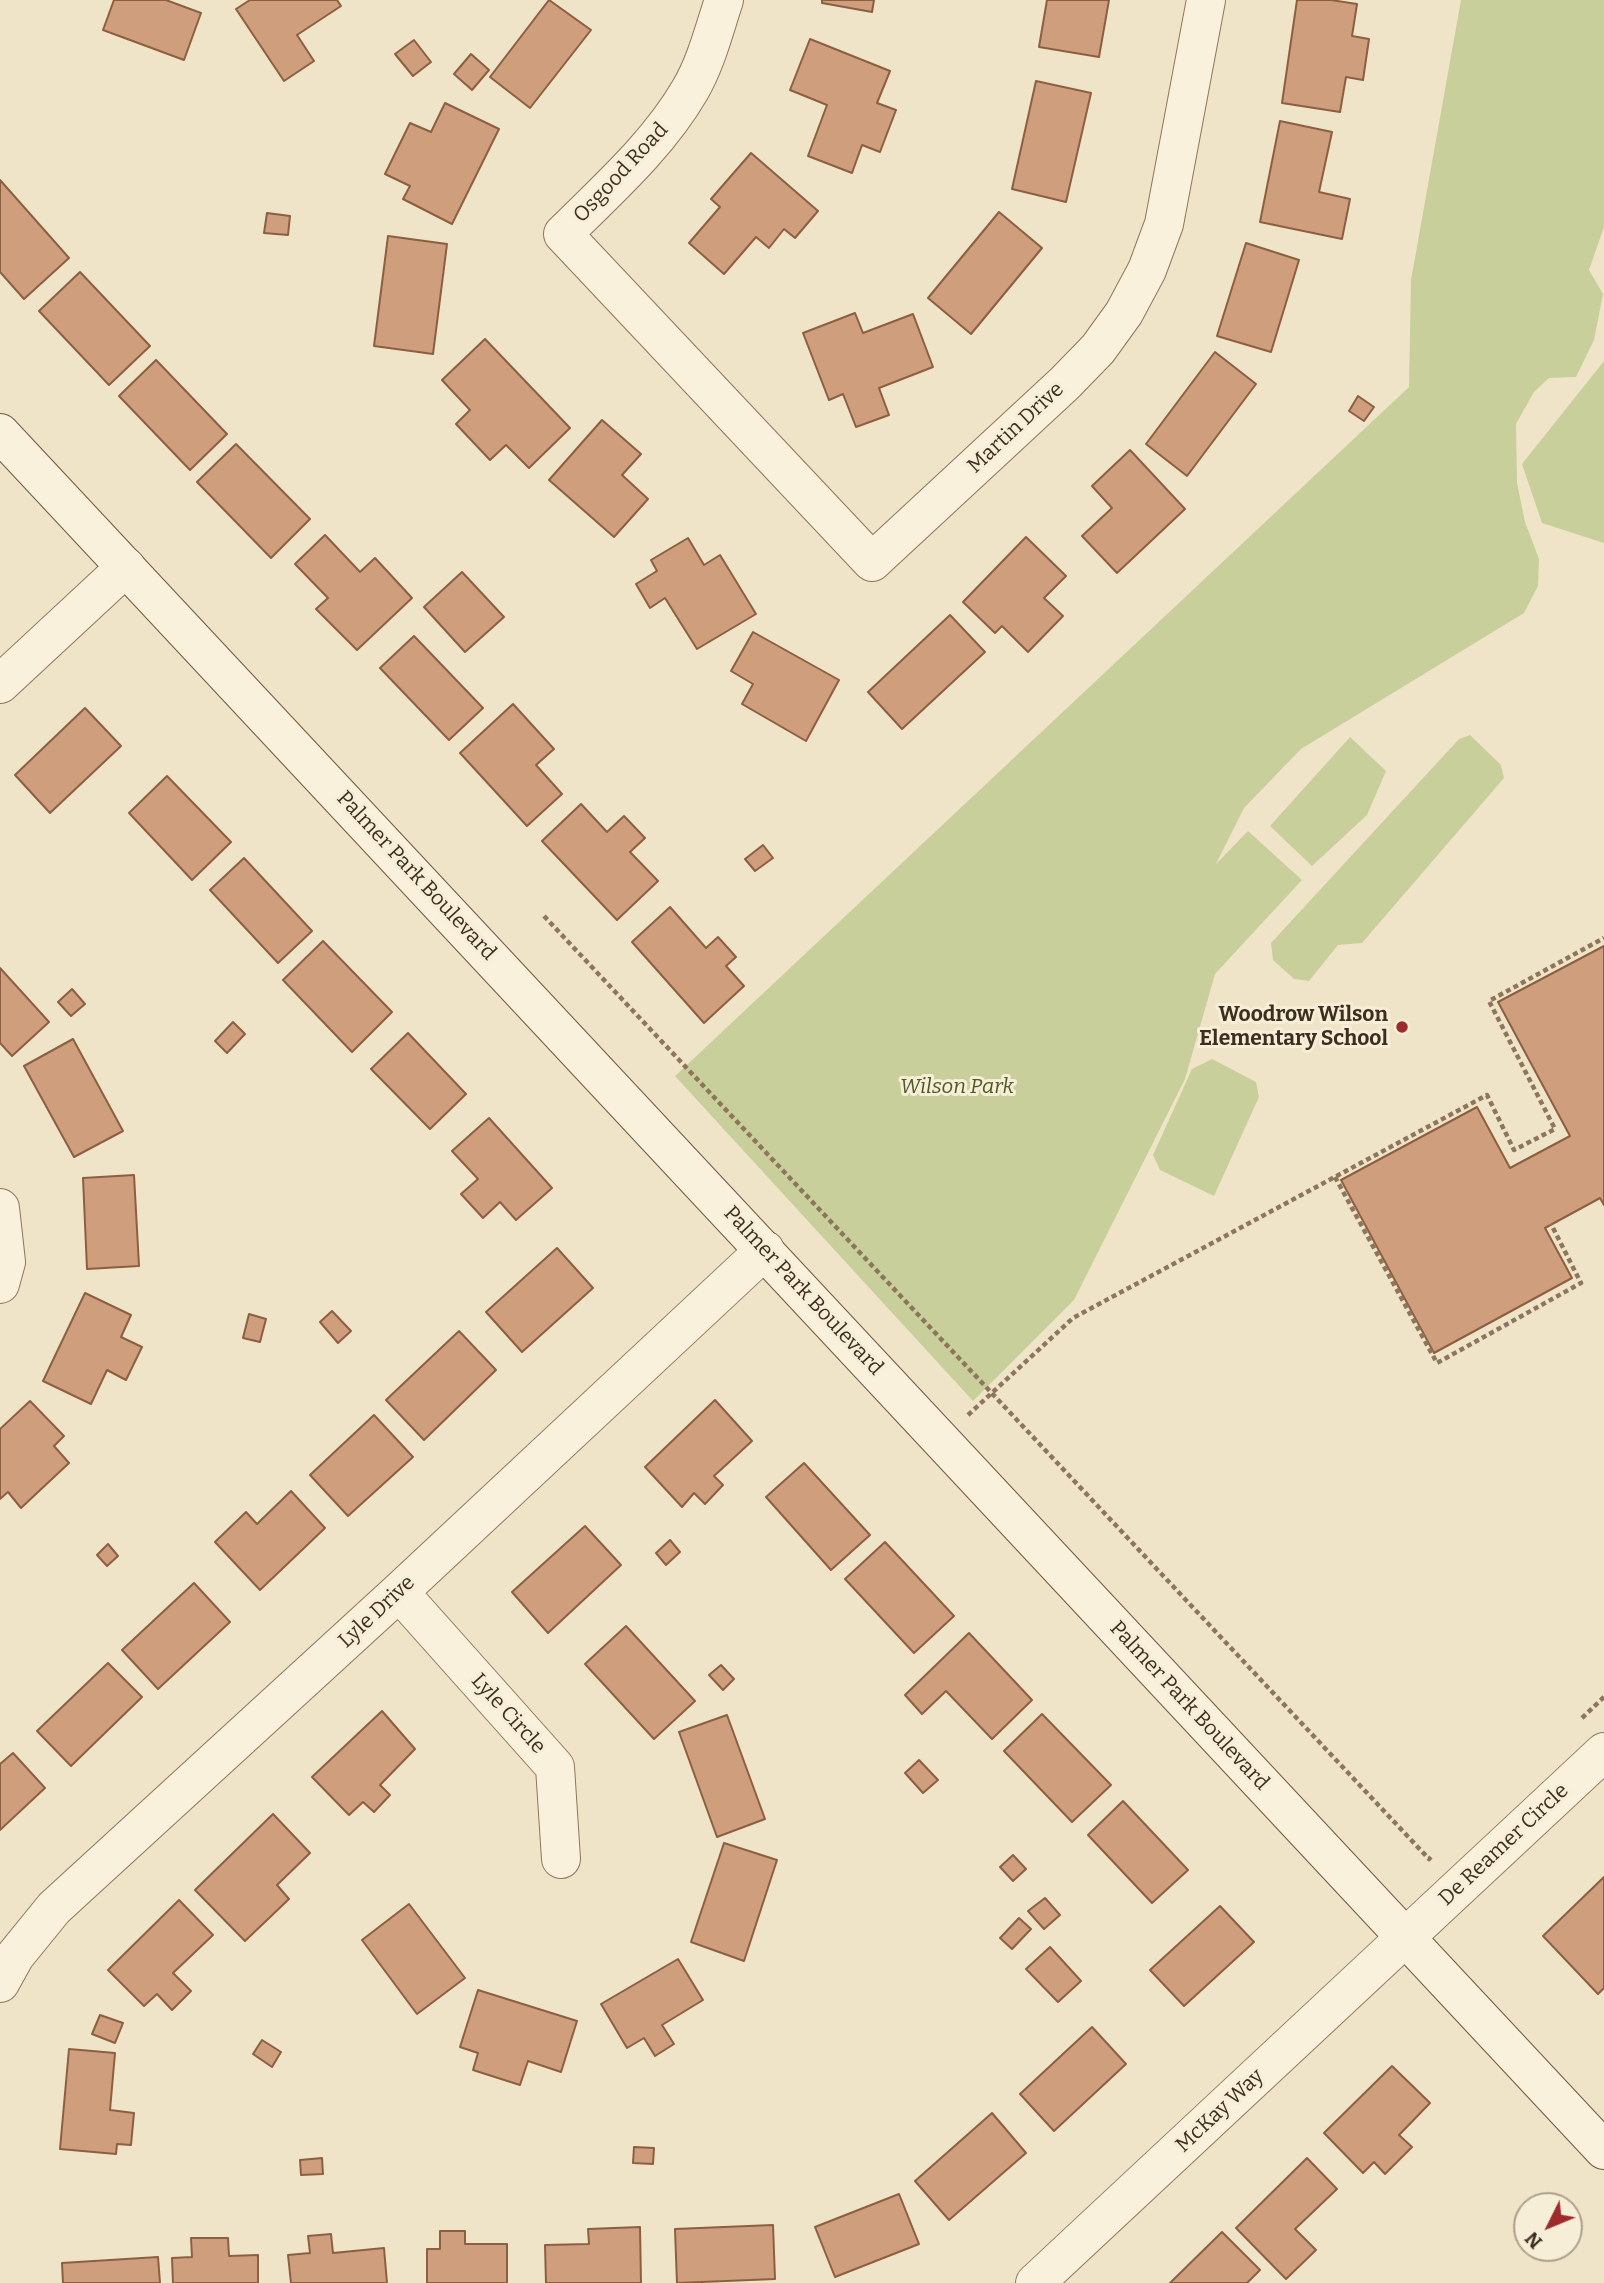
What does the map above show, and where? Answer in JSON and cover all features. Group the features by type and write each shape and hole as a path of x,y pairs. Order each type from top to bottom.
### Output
{"street":[{"name":"Osgood Road","path":"674,353 564,234 663,131 691,88 709,48 724,0"},
{"name":"Martin Drive","path":"674,353 872,562 1065,383 1098,349 1124,313 1147,270 1164,223 1206,0"},
{"name":"Palmer Park Boulevard","path":"0,433 1604,2150"},
{"path":"0,684 126,567"},
{"path":"0,1208 6,1262 0,1283"},
{"name":"Lyle Drive","path":"0,1983 15,1956 54,1908 399,1592 765,1250"},
{"name":"Lyle Circle","path":"399,1592 555,1767 561,1859"},
{"name":"De Reamer Circle","path":"1405,1938 1604,1752"},
{"name":"McKay Way","path":"1035,2283 1405,1938"}],"path":[{"path":"544,916 1429,1859"},
{"path":"942,1441 991,1392 1073,1318 1487,1095 1514,1150 1555,1129 1489,1001 1604,938"},
{"path":"1335,1177 1437,1363 1581,1283 1551,1224"}],"green space":[{"name":"Wilson Park","path":"1461,0 1604,0 1604,227 1589,270 1603,294 1594,340 1576,377 1549,378 1534,392 1516,424 1517,483 1525,522 1539,559 1538,586 1524,613 1301,749 1244,808 1216,864 1248,831 1302,880 1215,974 1185,1079 1074,1300 973,1401 675,1076 1409,387 1411,280"},
{"path":"1604,361 1604,543 1542,523 1522,464"},
{"path":"1470,735 1501,765 1504,778 1362,943 1338,945 1309,981 1294,979 1273,960 1271,943 1459,739"},
{"path":"1350,737 1386,771 1367,815 1312,866 1270,826"},
{"path":"1212,1059 1256,1082 1259,1097 1214,1196 1160,1170 1153,1155 1192,1069"}],"building":[{"path":"114,0 166,0 201,13 184,60 103,30"},
{"path":"250,0 337,0 341,6 297,35 314,61 284,81 236,9"},
{"path":"549,0 591,30 530,108 490,77"},
{"path":"822,0 874,0 872,12 822,3"},
{"path":"1047,0 1109,0 1099,57 1039,47"},
{"path":"1297,0 1331,0 1357,4 1352,36 1369,39 1363,80 1346,77 1340,112 1282,103"},
{"path":"810,39 890,71 877,103 896,110 880,152 862,145 852,173 808,156 827,105 790,90"},
{"path":"414,40 431,62 413,76 395,54"},
{"path":"471,54 489,70 472,90 454,74"},
{"path":"1036,81 1091,93 1066,202 1012,189"},
{"path":"445,103 499,129 452,224 403,199 410,186 385,174 410,123 431,132"},
{"path":"1280,121 1332,132 1319,192 1350,199 1342,239 1260,222"},
{"path":"751,153 818,211 795,238 784,229 769,248 756,237 724,274 689,243 720,207 711,199"},
{"path":"0,180 69,258 24,299 0,272"},
{"path":"999,212 1042,248 971,334 928,298"},
{"path":"267,213 290,216 288,235 264,233"},
{"path":"388,236 447,244 433,354 374,346"},
{"path":"1246,243 1299,260 1271,352 1217,336"},
{"path":"80,272 150,346 109,385 39,311"},
{"path":"855,313 863,333 913,314 933,367 879,388 889,415 856,427 843,394 829,400 803,333"},
{"path":"485,339 570,428 529,468 506,445 490,460 456,424 470,410 442,380"},
{"path":"1215,352 1256,384 1187,476 1146,444"},
{"path":"156,360 227,434 190,470 119,396"},
{"path":"1358,396 1374,407 1364,421 1349,411"},
{"path":"602,420 641,454 622,475 648,499 614,537 549,480"},
{"path":"236,444 310,519 271,558 197,482"},
{"path":"1130,450 1185,509 1117,573 1082,536 1112,508 1092,486"},
{"path":"325,535 360,572 375,558 412,598 357,650 316,609 328,598 295,564"},
{"path":"1026,537 1066,576 1044,598 1063,616 1028,652 1002,626 995,633 963,602"},
{"path":"688,538 704,565 720,555 756,614 697,649 665,598 650,608 636,584 657,571 651,560"},
{"path":"462,572 504,617 465,652 424,607"},
{"path":"950,615 985,652 902,729 868,692"},
{"path":"753,632 839,680 806,741 742,704 753,684 731,671"},
{"path":"414,636 483,708 449,740 380,668"},
{"path":"513,704 554,749 536,765 562,794 527,826 460,753"},
{"path":"85,708 121,746 50,813 15,775"},
{"path":"167,776 231,842 192,880 129,813"},
{"path":"581,804 607,832 624,816 645,838 630,852 658,881 617,920 542,841"},
{"path":"763,845 773,858 755,871 745,859"},
{"path":"244,858 312,931 278,963 210,890"},
{"path":"670,907 706,948 718,937 736,957 726,966 744,986 704,1023 632,942"},
{"path":"323,941 392,1012 352,1052 283,980"},
{"path":"1604,946 1604,1205 1600,1198 1545,1228 1572,1278 1434,1353 1341,1180 1477,1107 1510,1168 1570,1136 1498,1002"},
{"path":"0,968 49,1022 12,1056 0,1043"},
{"path":"72,989 85,1004 71,1016 58,1002"},
{"path":"233,1022 245,1034 227,1053 215,1041"},
{"path":"408,1033 466,1094 430,1129 371,1069"},
{"path":"73,1039 123,1131 74,1157 24,1066"},
{"path":"489,1118 552,1188 516,1220 500,1202 483,1218 461,1194 478,1179 452,1151"},
{"path":"134,1175 139,1266 87,1269 83,1178"},
{"path":"557,1248 593,1288 522,1352 486,1312"},
{"path":"85,1293 131,1315 121,1337 142,1347 126,1380 107,1370 91,1404 43,1381"},
{"path":"332,1311 351,1331 338,1343 320,1322"},
{"path":"249,1314 266,1319 260,1342 243,1338"},
{"path":"459,1331 496,1370 424,1440 386,1400"},
{"path":"715,1400 752,1441 714,1476 723,1485 705,1504 694,1493 682,1507 645,1467"},
{"path":"30,1401 64,1436 54,1446 69,1463 21,1508 8,1492 0,1499 0,1429"},
{"path":"374,1415 413,1457 348,1516 310,1475"},
{"path":"804,1463 870,1535 831,1570 766,1497"},
{"path":"291,1491 325,1528 260,1590 215,1542 246,1512 257,1524"},
{"path":"585,1526 621,1565 548,1633 512,1592"},
{"path":"670,1540 680,1552 666,1565 656,1553"},
{"path":"885,1542 954,1616 914,1653 845,1579"},
{"path":"108,1544 118,1556 107,1566 97,1555"},
{"path":"194,1583 230,1622 158,1689 122,1650"},
{"path":"626,1626 695,1701 654,1739 585,1664"},
{"path":"969,1633 1032,1700 992,1739 946,1691 922,1714 905,1695"},
{"path":"108,1663 142,1697 71,1766 37,1731"},
{"path":"721,1665 734,1679 723,1690 709,1675"},
{"path":"382,1711 415,1749 380,1785 390,1795 374,1812 363,1802 349,1815 312,1777"},
{"path":"1042,1714 1111,1785 1072,1822 1004,1751"},
{"path":"727,1715 765,1819 717,1837 679,1732"},
{"path":"13,1753 45,1788 0,1830 0,1764"},
{"path":"919,1760 938,1780 923,1793 905,1773"},
{"path":"1123,1801 1188,1870 1152,1903 1088,1835"},
{"path":"273,1814 310,1853 277,1885 289,1899 245,1941 195,1890"},
{"path":"724,1843 777,1860 744,1961 691,1942"},
{"path":"1013,1855 1026,1869 1013,1881 1000,1867"},
{"path":"1604,1877 1604,1988 1598,1994 1543,1936"},
{"path":"1045,1898 1060,1915 1044,1929 1028,1911"},
{"path":"179,1900 213,1935 173,1973 191,1991 172,2010 157,1994 144,2006 108,1970"},
{"path":"409,1904 465,1978 417,2014 362,1940"},
{"path":"1220,1906 1254,1942 1184,2006 1150,1970"},
{"path":"1019,1918 1031,1929 1012,1949 1000,1938"},
{"path":"1050,1947 1081,1981 1058,2002 1026,1969"},
{"path":"678,1959 703,2000 662,2025 674,2044 655,2056 644,2038 627,2048 601,2004"},
{"path":"478,1990 577,2021 561,2072 528,2061 520,2085 473,2070 478,2053 460,2047"},
{"path":"100,2015 123,2023 115,2043 92,2034"},
{"path":"1092,2027 1126,2064 1054,2131 1020,2094"},
{"path":"262,2040 281,2052 272,2067 253,2054"},
{"path":"69,2049 115,2053 110,2110 134,2113 131,2145 117,2144 116,2154 60,2149"},
{"path":"1392,2066 1430,2103 1399,2135 1412,2147 1385,2174 1374,2162 1363,2173 1324,2133"},
{"path":"992,2113 1026,2153 949,2220 915,2181"},
{"path":"634,2147 654,2148 653,2164 633,2163"},
{"path":"322,2158 323,2174 301,2175 300,2160"},
{"path":"1307,2158 1337,2189 1295,2229 1316,2250 1286,2279 1236,2228"},
{"path":"899,2194 919,2244 835,2277 815,2227"},
{"path":"773,2225 775,2279 677,2283 675,2229"},
{"path":"640,2227 641,2283 546,2283 545,2245 589,2244 588,2229"},
{"path":"440,2231 465,2231 465,2244 507,2244 507,2283 427,2283 427,2249 440,2249"},
{"path":"1222,2232 1260,2270 1247,2283 1170,2283"},
{"path":"331,2234 333,2253 384,2248 387,2283 291,2283 288,2255 310,2253 308,2236"},
{"path":"191,2238 228,2238 229,2256 258,2255 258,2283 173,2283 172,2258 192,2257"},
{"path":"158,2257 160,2283 63,2283 62,2263"}],"place":[{"name":"Woodrow Wilson Elementary School","path":"1402,1027"}]}
